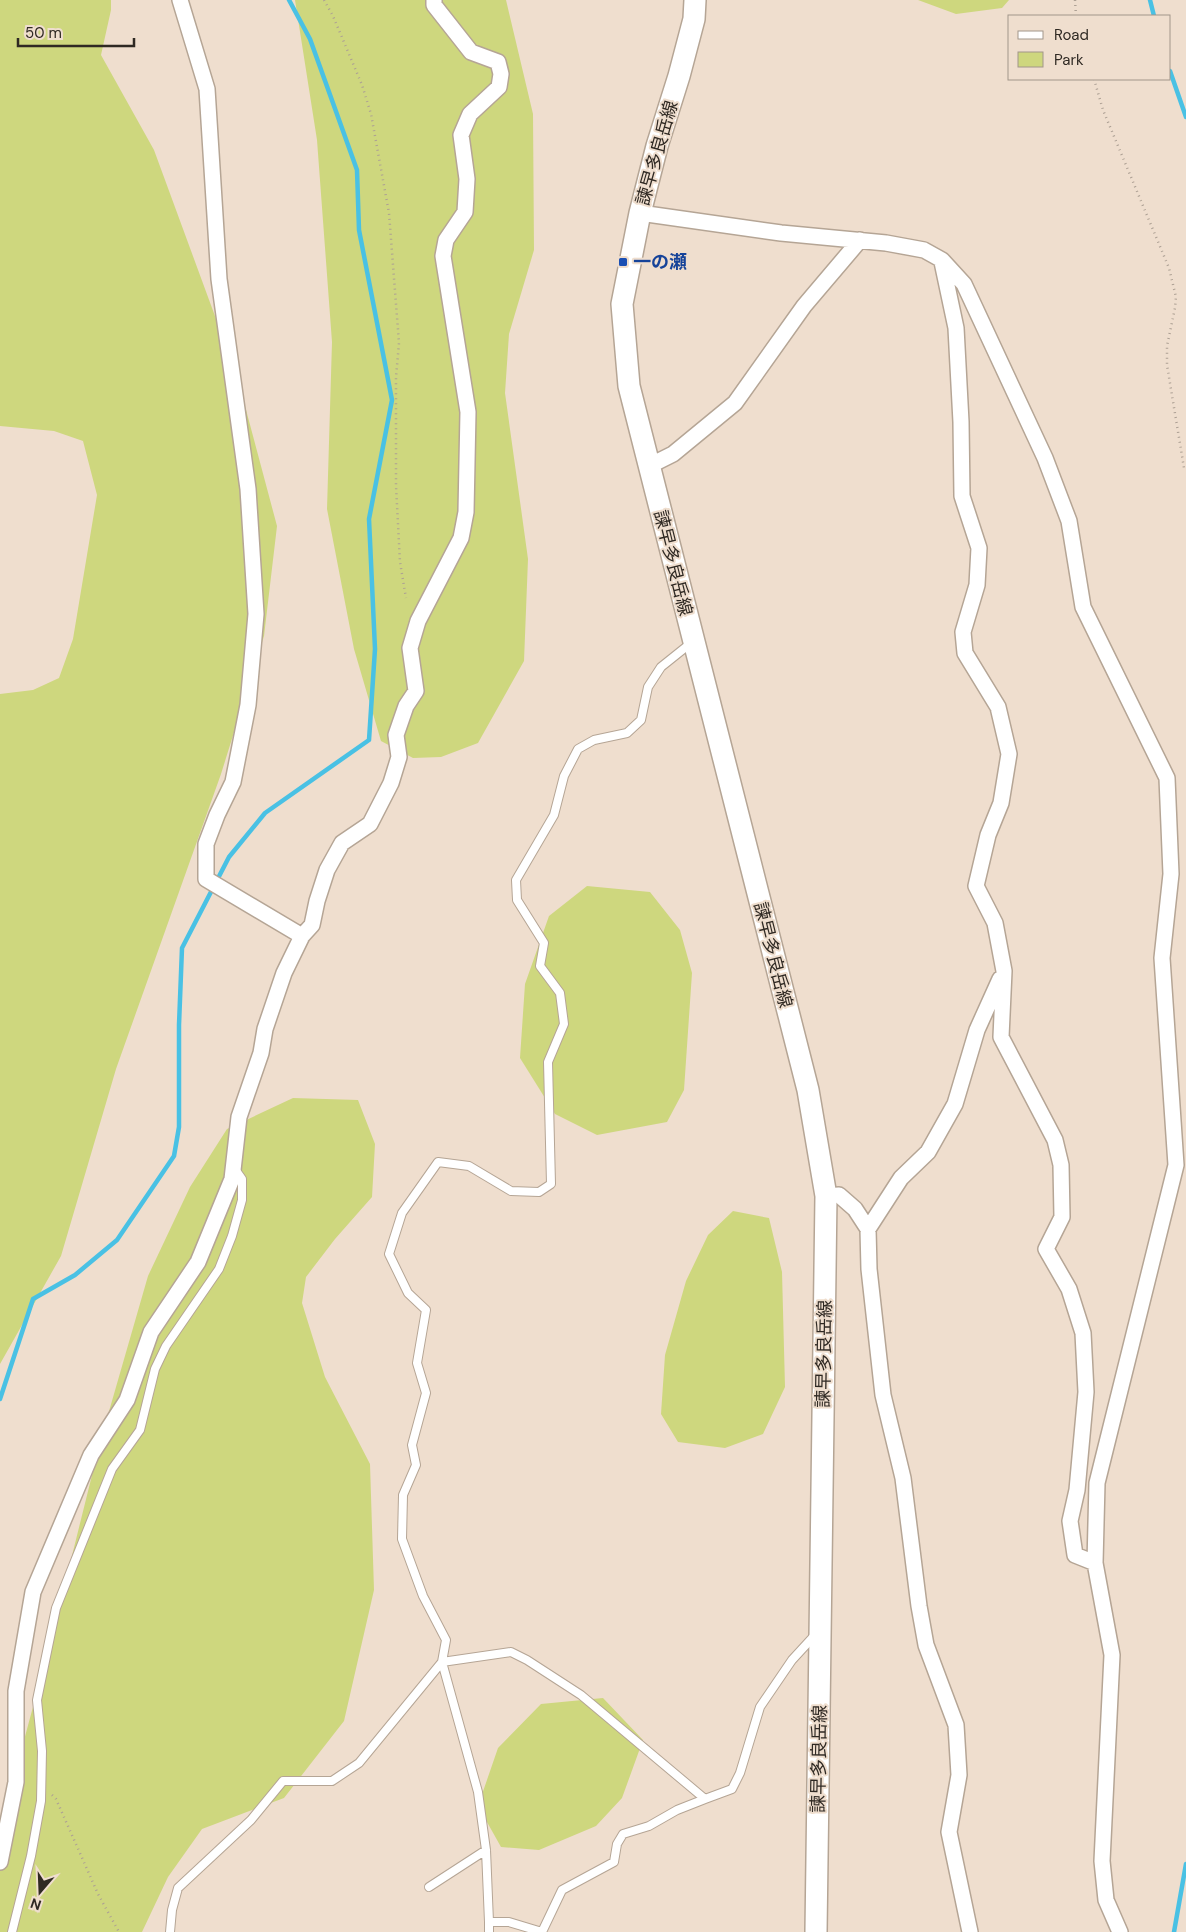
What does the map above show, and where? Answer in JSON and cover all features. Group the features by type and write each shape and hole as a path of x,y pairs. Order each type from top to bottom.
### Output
{"main road":[{"name":"諫早多良岳線","path":"695,0 694,19 682,66 657,146 640,213 622,304 629,386 808,1090 826,1196 816,1932"}],"street":[{"path":"180,0 207,89 219,279 248,488 256,614 248,705 234,782 217,814 206,844 206,879 302,936"},
{"path":"0,1862 16,1782 16,1692 33,1592 91,1454 127,1400 151,1332 198,1262 232,1179 239,1116 262,1053 266,1029 284,973 302,936 312,925 327,870 342,844 370,824 391,783 399,757 396,735 406,706 416,691 410,648 418,621 461,538 466,512 468,412 443,256 446,240 465,212 466,179 461,134 470,114 499,87 501,74 498,62 471,52 434,5 434,0"},
{"path":"640,213 781,233 860,240 924,250 942,260 964,284 1045,458 1069,521 1083,606 1167,778 1171,874 1162,958 1176,1165 1096,1483 1095,1563 1112,1655 1102,1861 1106,1900 1120,1932"},
{"path":"649,466 673,454 735,403 804,306 860,240"},
{"path":"942,260 956,328 961,422 962,496 979,548 977,585 963,632 965,653 998,707 1009,754 1001,803 988,835 976,886 995,924 1004,971 1001,1038 1055,1140 1061,1165 1062,1217 1046,1249 1069,1289 1083,1332 1086,1392 1077,1490 1070,1521 1075,1555 1095,1563"},
{"path":"868,1229 901,1178 928,1152 955,1104 977,1030 1004,971"},
{"path":"826,1196 839,1195 855,1209 868,1229 869,1269 883,1395 904,1478 919,1606 926,1645 956,1725 959,1774 949,1832 970,1932"}],"lane":[{"path":"489,1932 486,1850 478,1792 442,1662 446,1640 423,1596 402,1539 403,1495 416,1465 412,1445 426,1393 417,1363 426,1310 408,1293 388,1254 402,1213 438,1162 469,1166 511,1191 539,1192 551,1184 548,1062 564,1024 560,993 540,966 544,944 518,900 516,880 554,816 564,776 578,749 594,740 627,733 641,720 648,687 661,667 693,642"},
{"path":"12,1932 31,1856 41,1802 42,1751 37,1700 56,1608 112,1469 140,1430 155,1369 166,1346 219,1269 232,1236 242,1200 242,1179 233,1167"},
{"path":"489,1922 509,1922 542,1932 562,1890 614,1862 617,1844 623,1834 649,1826 677,1810 732,1789 740,1774 760,1707 792,1660 820,1630"},
{"path":"170,1932 172,1910 178,1888 251,1820 283,1781 332,1781 359,1763 442,1662 511,1652 527,1660 581,1695 705,1799"},
{"path":"428,1887 486,1850"}],"path":[{"path":"324,0 333,16 362,85 371,114 389,213 399,343 396,377 396,486 400,562 406,598"},
{"path":"1074,0 1076,15"},
{"path":"1094,80 1103,110 1170,268 1176,308 1167,346 1167,365 1185,469"},
{"path":"41,1802 48,1792 56,1799 98,1894 119,1932"}],"green space":[{"path":"0,0 111,0 111,10 101,55 154,150 237,376 277,526 264,636 221,774 116,1069 61,1256 0,1364 0,694 33,690 59,678 73,639 97,495 83,441 54,431 0,426"},
{"path":"295,0 506,0 533,114 534,250 509,334 505,393 528,559 524,661 478,743 441,757 413,758 381,741 354,649 327,509 332,342 317,140"},
{"path":"918,0 1009,0 1002,8 956,14"},
{"path":"587,886 650,892 680,930 692,973 684,1090 667,1122 597,1135 555,1114 520,1058 525,984 549,916"},
{"path":"293,1098 358,1100 375,1144 372,1197 335,1239 306,1277 302,1303 325,1377 370,1464 374,1590 344,1721 284,1798 202,1829 168,1877 142,1932 0,1932 0,1829 50,1644 101,1439 148,1276 190,1187 227,1129"},
{"path":"733,1211 769,1218 782,1272 785,1387 763,1434 725,1448 678,1442 661,1414 665,1355 686,1281 708,1235"},
{"path":"603,1698 643,1740 622,1798 596,1826 539,1850 501,1847 478,1806 498,1748 541,1704"}],"waterway":[{"path":"0,1399 33,1299 75,1275 117,1240 174,1156 179,1127 179,1025 182,948 229,857 265,813 369,740 375,649 369,519 392,400 359,230 357,170 310,39 289,0"},
{"path":"1150,0 1154,15"},
{"path":"1171,74 1186,117"},
{"path":"1174,1932 1186,1864"}],"place":[{"name":"一の瀬","path":"623,262"}]}
